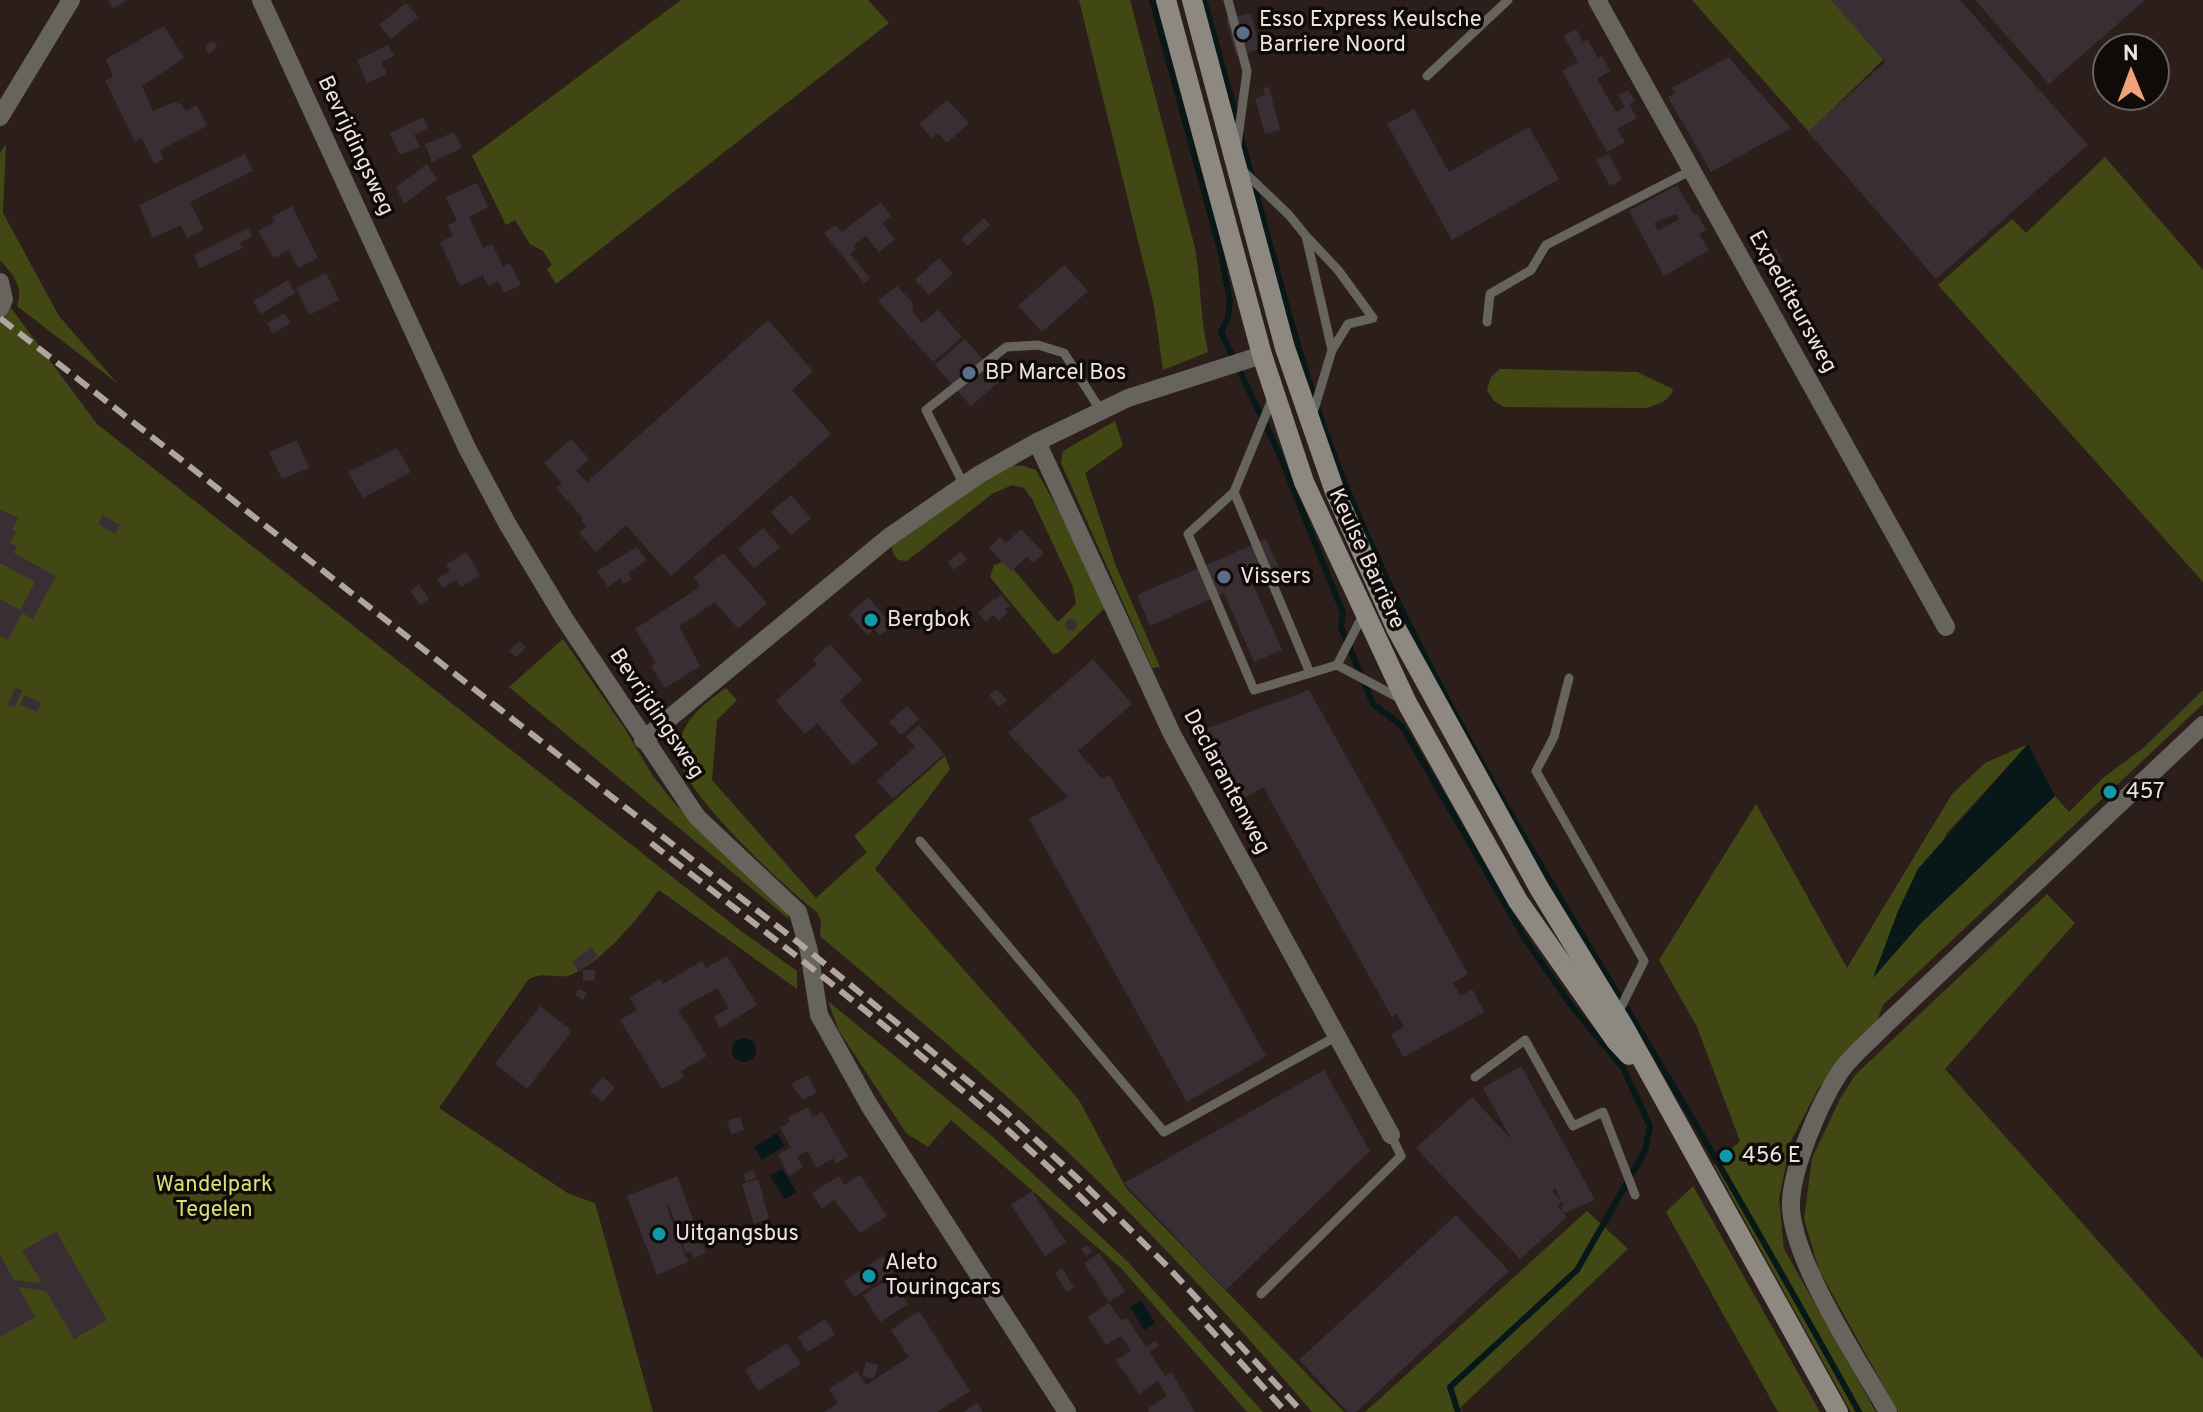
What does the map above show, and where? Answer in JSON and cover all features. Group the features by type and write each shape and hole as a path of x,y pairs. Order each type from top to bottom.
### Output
{"main road":[{"name":"Keulse Barrière","path":"1166,0 1262,355 1304,482 1407,703 1518,901 1616,1041 1651,1078"},
{"name":"Keulse Barrière","path":"1192,0 1285,348 1335,492 1397,630 1539,888 1617,1015 1838,1412"}],"street":[{"path":"0,117 71,0"},
{"name":"Bevrijdingsweg","path":"261,0 467,448 508,525 643,740 697,817 798,912 809,951 819,1015 869,1105 1067,1412"},
{"name":"Expediteursweg","path":"1597,0 1946,627"},
{"path":"0,282 4,299 0,308"},
{"path":"643,740 889,537 964,485 1037,442 1128,398 1262,355"},
{"name":"Declarantenweg","path":"1037,442 1172,734 1391,1135"},
{"path":"1888,1412 1806,1265 1793,1224 1791,1201 1804,1146 1839,1074 1884,1026 2203,725"}],"lane":[{"path":"1228,0 1247,71 1235,164 1289,215 1338,270 1373,318 1348,324 1332,350 1310,424"},
{"path":"1427,76 1508,0"},
{"path":"1487,322 1490,294 1531,270 1546,245 1692,170"},
{"path":"1306,236 1332,350"},
{"path":"964,485 926,410 1006,347 1038,345 1064,353 1101,411"},
{"path":"1274,394 1234,492 1188,534 1254,690 1337,665 1407,703"},
{"path":"1234,492 1310,673"},
{"path":"1337,665 1363,613"},
{"path":"1569,678 1554,737 1536,771 1644,961 1617,1015"},
{"path":"920,841 1164,1132 1337,1036"},
{"path":"1475,1077 1525,1040 1573,1126 1603,1112 1635,1195"},
{"path":"1261,1294 1401,1156 1391,1135"}],"green space":[{"path":"681,0 868,0 889,23 556,284 547,269 552,265 543,251 530,244 515,220 506,225 472,156"},
{"path":"1079,0 1130,0 1195,248 1208,352 1163,370 1154,306"},
{"path":"1692,0 1833,0 1884,59 1809,132"},
{"path":"6,144 3,213 59,316 117,383 17,306 18,287 0,260 0,153"},
{"path":"2105,157 2203,270 2203,582 1938,285 2012,219 2026,233"},
{"name":"Wandelpark Tegelen","path":"0,293 97,424 741,931 797,971 797,989 659,890 621,936 587,966 569,975 540,976 528,980 439,1108 569,1194 595,1203 653,1412 0,1412"},
{"path":"1500,369 1637,372 1673,389 1666,399 1647,408 1504,407 1494,401 1487,390 1491,377"},
{"path":"1115,421 1123,446 1085,473 1116,566 1160,667 1152,668 1061,463 1063,451"},
{"path":"1006,465 1036,470 1105,608 1058,653 1053,654 990,577 994,565 1002,562 1010,565 1058,622 1076,604 1073,587 1024,488 1012,485 992,494 907,561 898,560 893,553 891,541"},
{"path":"563,639 625,729 653,776 675,804 785,910 790,920 509,687"},
{"path":"726,688 737,700 717,720 712,780 816,898 867,852 854,836 945,756 950,769 875,869 1079,1100 1126,1188 1344,1412 1312,1412 1216,1303 1080,1164 820,936 821,921 817,912 760,862 715,814 684,772 679,745 693,716"},
{"path":"2203,690 2203,704 1883,1005 1875,1027 1819,1087 1791,1141 1779,1198 1784,1249 1876,1412 1851,1412 1714,1165 1740,1141 1697,1027 1659,960 1756,804 1847,968 1952,794 1985,763 2028,744 1947,833 1875,975 1920,924 2055,796 2069,812 2104,777 2142,749"},
{"path":"2047,894 2075,923 1945,1069 2203,1359 2203,1412 1898,1412 1819,1270 1804,1219 1812,1158 1840,1099 1855,1075"},
{"path":"828,1001 993,1137 1127,1261 1263,1412 1247,1412 1121,1268 951,1120 928,1147 906,1133 839,1031"},
{"path":"1693,1186 1820,1412 1778,1412 1666,1212"},
{"path":"1587,1211 1628,1249 1460,1408 1462,1412 1365,1412"}],"shaded area":[{"path":"2028,744 2055,796 1920,924 1873,978 1898,911 1918,869"},
{"path":"744,1038 753,1041 756,1050 753,1059 744,1062 735,1059 732,1050 735,1041"},
{"path":"777,1133 785,1146 762,1160 754,1147"},
{"path":"782,1169 797,1192 785,1199 770,1176"},
{"path":"1141,1300 1155,1323 1144,1330 1130,1307"}],"building":[{"path":"108,0 126,0 113,9"},
{"path":"1831,0 1960,0 2088,145 1936,279 1808,132 1885,62"},
{"path":"1975,0 2145,0 2108,32 2091,32 2091,47 2049,84"},
{"path":"406,3 418,17 391,39 379,25"},
{"path":"1251,13 1260,49 1236,56 1226,19"},
{"path":"164,26 184,58 142,86 153,111 174,102 181,104 186,111 197,105 207,126 160,150 164,159 154,164 142,138 135,142 105,80 113,77 106,59"},
{"path":"1576,29 1583,42 1588,40 1598,58 1602,56 1610,71 1597,79 1616,112 1625,107 1618,95 1628,90 1635,101 1629,104 1637,118 1617,129 1625,142 1607,152 1562,71 1578,62 1564,36"},
{"path":"214,41 217,47 209,54 205,46"},
{"path":"388,45 394,56 381,62 387,74 367,83 357,60"},
{"path":"1728,57 1791,128 1711,172 1668,97 1675,93 1672,88"},
{"path":"1269,87 1280,130 1265,134 1255,98 1265,95 1263,88"},
{"path":"947,100 969,123 947,143 938,133 932,138 919,124"},
{"path":"1414,109 1449,172 1529,127 1559,179 1452,240 1387,124"},
{"path":"423,117 428,128 414,135 420,147 400,155 390,133"},
{"path":"454,132 462,148 432,162 425,144"},
{"path":"245,154 253,171 190,202 204,230 187,238 181,225 153,238 139,205"},
{"path":"1609,154 1622,180 1610,186 1596,160"},
{"path":"427,164 437,179 404,204 396,187"},
{"path":"477,183 488,207 469,217 483,248 492,244 503,267 510,263 521,285 504,293 498,281 488,286 483,275 460,286 440,242 453,236 448,225 457,221 446,197"},
{"path":"1677,185 1706,230 1699,234 1709,250 1664,276 1629,211","holes":["1676,214 1679,219 1658,231 1654,223"]},
{"path":"881,202 891,216 882,223 895,239 879,252 866,236 853,246 856,249 850,254 870,278 864,283 824,233 835,225 842,232"},
{"path":"292,206 318,258 298,268 289,250 274,258 258,231 275,222 272,217"},
{"path":"984,218 990,225 967,246 961,239"},
{"path":"248,228 252,237 240,242 243,248 200,268 194,255"},
{"path":"1776,248 1783,261 1776,265 1768,252"},
{"path":"939,258 953,274 929,295 915,280"},
{"path":"1064,265 1088,291 1042,332 1018,306"},
{"path":"326,273 339,300 309,315 296,288"},
{"path":"288,280 295,293 261,314 253,301"},
{"path":"897,286 912,302 913,312 922,323 938,310 962,337 933,362 878,301"},
{"path":"285,313 290,323 273,334 267,323"},
{"path":"768,320 813,371 792,390 831,434 671,576 626,525 596,552 579,533 587,526 581,520 583,518 556,488 562,483 544,463 571,439 589,459 576,471 587,482"},
{"path":"965,339 1001,380 971,406 935,365"},
{"path":"297,440 309,468 282,479 269,452"},
{"path":"397,448 411,472 363,498 348,472"},
{"path":"791,495 811,518 791,535 771,512"},
{"path":"0,509 18,518 10,543 17,547 14,553 56,576 33,619 22,613 8,640 0,635 0,599 20,610 35,582 0,563"},
{"path":"103,515 120,525 115,534 98,524"},
{"path":"763,528 780,547 754,568 738,549"},
{"path":"1021,529 1044,553 1033,563 1027,557 1011,571 989,548 1000,537 1006,543"},
{"path":"1266,539 1280,570 1252,582 1282,650 1254,662 1224,593 1150,626 1137,595"},
{"path":"637,547 646,560 628,573 632,579 624,584 620,578 608,587 597,571"},
{"path":"961,551 967,560 954,570 948,562"},
{"path":"466,552 480,575 461,587 456,580 443,588 437,579 450,571 446,565"},
{"path":"723,553 767,603 738,629 715,602 679,626 700,666 665,688 651,666 656,663 635,629 700,587 694,577"},
{"path":"419,584 429,599 420,605 410,591"},
{"path":"1001,595 1010,605 1005,610 1008,612 999,621 993,615 986,622 978,613"},
{"name":"Bergbok","path":"868,597 892,625 880,636 874,629 867,635 849,614"},
{"path":"1066,620 1076,620 1076,630 1066,630"},
{"path":"519,641 526,647 516,657 509,651"},
{"path":"830,644 862,680 840,701 878,744 853,765 817,723 805,734 776,701 817,664 813,660"},
{"path":"1093,659 1132,704 1078,751 1102,779 1109,775 1266,1056 1187,1102 1029,819 1068,797 1008,733"},
{"path":"15,688 22,690 15,707 8,705"},
{"path":"997,689 1007,700 999,707 989,695"},
{"path":"1309,690 1468,974 1453,983 1461,996 1472,989 1484,1012 1404,1057 1391,1035 1404,1027 1397,1014 1392,1017 1263,787 1239,801 1200,731"},
{"path":"24,695 41,702 37,712 20,705"},
{"path":"907,706 919,719 901,735 889,722"},
{"path":"919,725 944,754 893,799 877,781 915,747 906,736"},
{"path":"591,947 598,956 579,972 572,962"},
{"path":"727,956 757,1005 720,1028 714,1017 729,1008 717,988 678,1010 707,1056 681,1071 684,1077 662,1089 620,1020 637,1010 630,998 660,979 663,984 702,961 706,968"},
{"path":"583,970 595,970 595,980 583,981"},
{"path":"579,989 587,993 583,1000 575,995"},
{"path":"540,1006 572,1031 527,1089 495,1064"},
{"path":"1521,1066 1595,1200 1564,1213 1561,1207 1564,1205 1555,1188 1552,1191 1562,1202 1557,1206 1567,1217 1520,1259 1416,1148 1472,1097 1512,1140 1483,1088"},
{"path":"1324,1070 1370,1151 1226,1290 1124,1183"},
{"path":"807,1075 817,1092 803,1100 791,1084"},
{"path":"603,1077 615,1088 602,1102 590,1091"},
{"path":"807,1107 813,1117 822,1112 848,1156 836,1164 833,1158 817,1168 807,1151 797,1157 803,1167 789,1176 778,1155 791,1147 780,1128 790,1122 788,1118"},
{"path":"740,1117 744,1130 731,1134 727,1121"},
{"path":"754,1170 756,1178 746,1181 744,1174"},
{"path":"860,1175 887,1216 860,1233 834,1200 822,1209 812,1193 839,1176 844,1185"},
{"path":"677,1176 706,1253 694,1258 691,1251 686,1253 669,1205 666,1205 688,1262 657,1275 627,1196"},
{"path":"758,1179 769,1218 754,1224 742,1184"},
{"path":"1032,1191 1066,1242 1045,1256 1011,1205"},
{"path":"1456,1215 1509,1271 1356,1412 1348,1412 1299,1360"},
{"path":"56,1231 107,1320 74,1339 46,1291 18,1287 35,1317 0,1337 0,1255 14,1280 42,1283 22,1251"},
{"path":"1087,1245 1092,1252 1086,1256 1081,1249"},
{"path":"1099,1253 1125,1291 1109,1302 1084,1263"},
{"name":"Aleto Touringcars","path":"883,1256 893,1272 854,1297 844,1281"},
{"path":"1062,1268 1074,1288 1067,1292 1055,1273"},
{"path":"895,1275 908,1295 904,1298 908,1304 880,1322 863,1295"},
{"path":"1109,1303 1122,1321 1127,1318 1146,1347 1155,1341 1159,1346 1149,1352 1165,1376 1171,1372 1195,1412 1149,1412 1147,1409 1167,1396 1158,1381 1139,1394 1116,1360 1131,1351 1121,1336 1106,1345 1088,1317"},
{"path":"919,1311 970,1391 937,1412 824,1412 838,1403 829,1389 857,1371 866,1385 909,1357 891,1330"},
{"path":"825,1319 835,1335 807,1352 798,1337"},
{"path":"787,1343 801,1364 758,1391 745,1370"},
{"path":"866,1362 878,1365 874,1379 862,1376"},
{"path":"977,1403 983,1412 964,1412"}],"waterway":[{"path":"1152,0 1221,254 1230,301 1228,318 1221,332 1278,451 1343,613 1341,627 1373,704 1402,726 1524,937 1570,1004 1623,1068 1650,1126 1645,1151 1577,1270 1450,1387 1458,1412"},
{"path":"1204,0 1238,122"},
{"path":"1240,133 1321,418 1386,578 1489,776 1697,1126 1859,1412"}],"railway":[{"path":"0,318 809,951 1006,1112 1167,1266 1302,1412"},
{"path":"651,843 941,1073 998,1121 1106,1222"},
{"path":"1190,1307 1286,1412"}],"place":[{"name":"Esso Express Keulsche Barriere Noord","path":"1243,33"},
{"name":"BP Marcel Bos","path":"969,373"},
{"name":"Vissers","path":"1224,577"},
{"name":"Bergbok","path":"871,620"},
{"name":"457","path":"2110,792"},
{"name":"456 E","path":"1726,1156"},
{"name":"Uitgangsbus","path":"659,1234"},
{"name":"Aleto Touringcars","path":"869,1276"}]}
